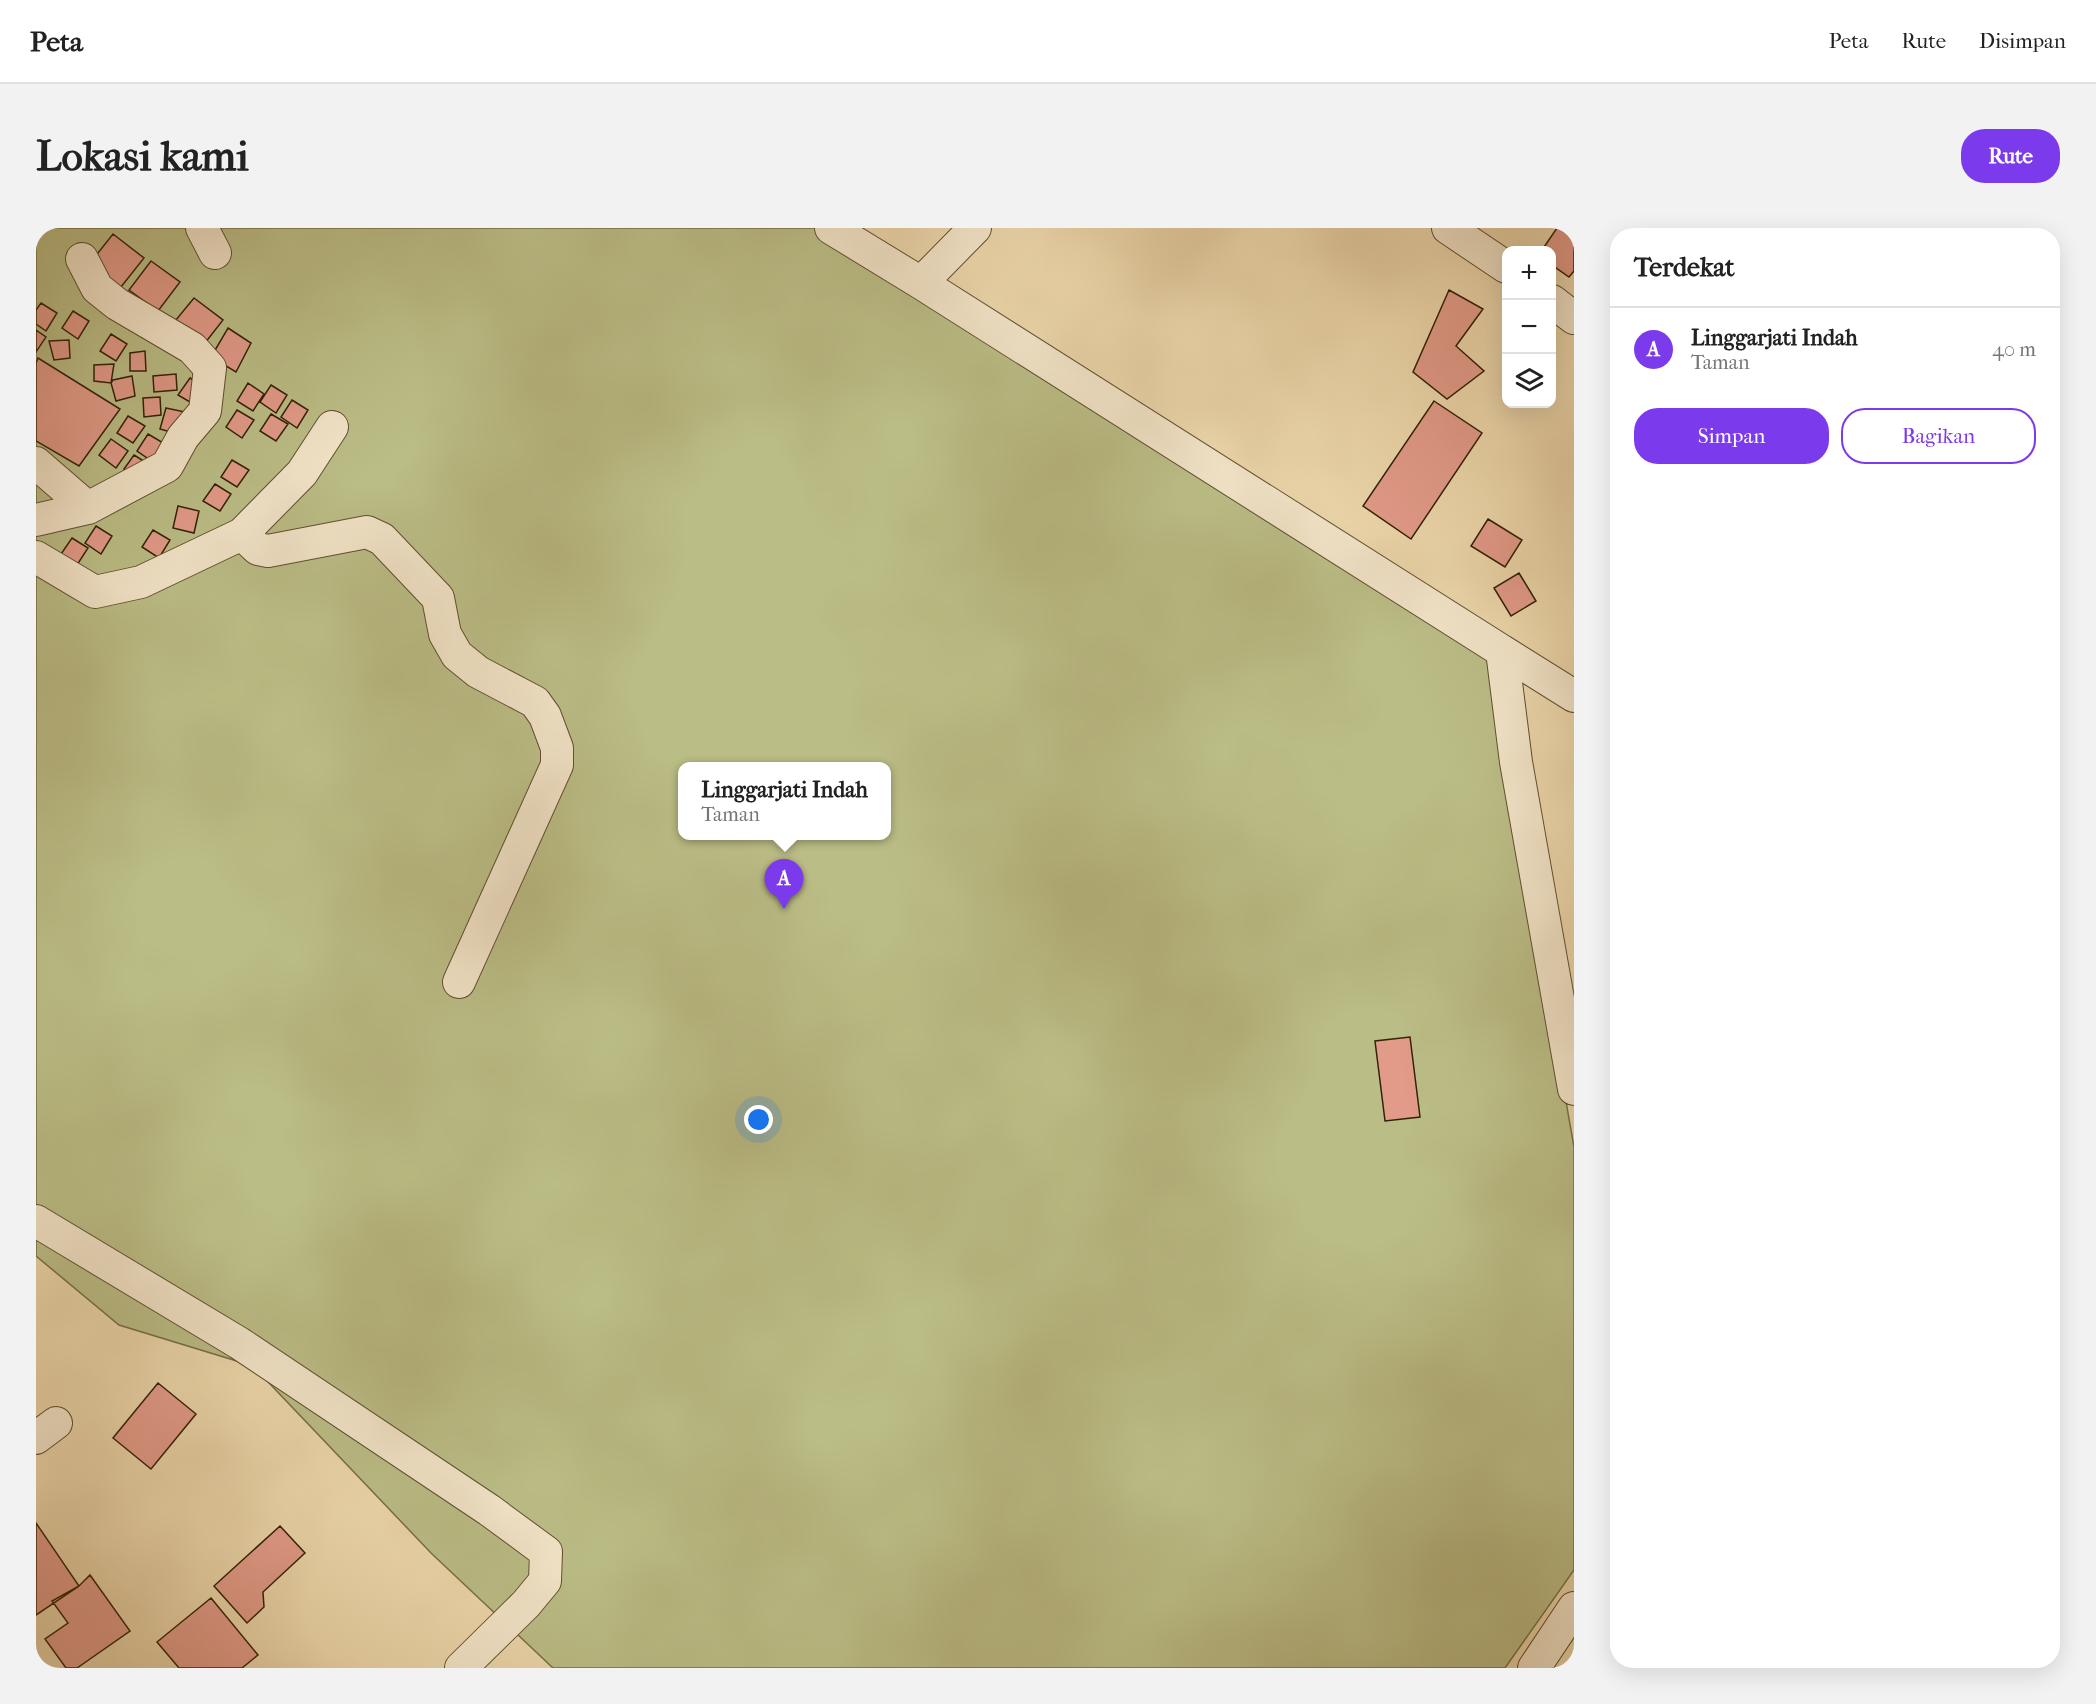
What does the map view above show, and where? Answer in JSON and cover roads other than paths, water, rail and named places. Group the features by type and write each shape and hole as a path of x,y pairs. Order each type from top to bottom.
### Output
{"street":[{"path":"831,228 1574,696"},
{"path":"921,283 975,228"},
{"path":"1448,228 1502,264"},
{"path":"36,520 88,508 167,466 183,437 205,411 210,368 192,348 117,304 97,288 82,259"},
{"path":"1556,305 1574,318"},
{"path":"36,557 95,592 141,582 242,534 302,472 332,427"},
{"path":"36,463 88,508"},
{"path":"242,534 258,549 268,552 367,532 382,539 438,598 445,634 457,655 478,672 526,695 535,702 545,716 558,748 557,765 459,982"},
{"path":"1502,651 1516,762 1574,1089"},
{"path":"36,1221 239,1343 489,1510 546,1552 544,1581 526,1604 461,1668"},
{"path":"1553,1656 1574,1608"}],"place":[{"name":"Linggarjati Indah","path":"784,909"}]}
